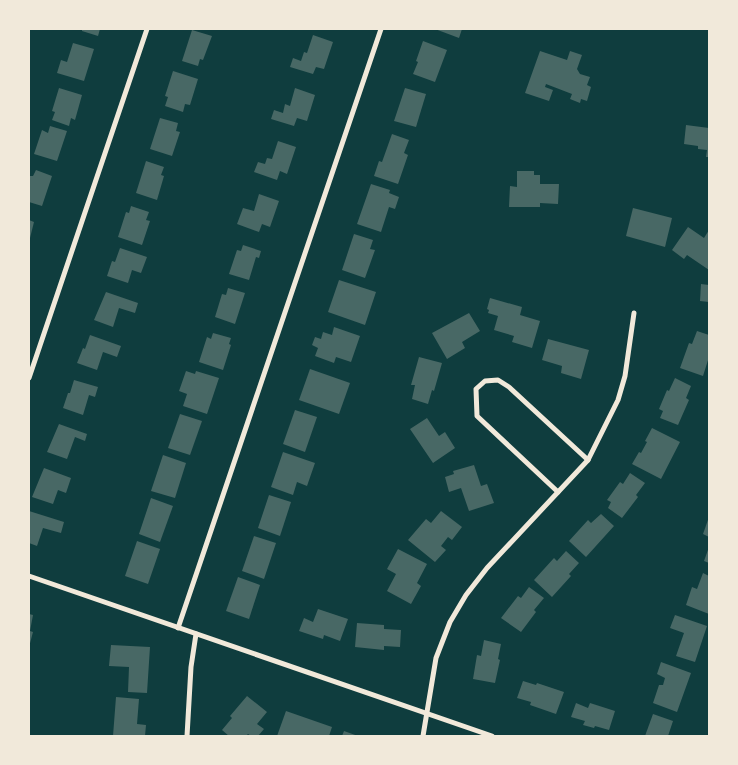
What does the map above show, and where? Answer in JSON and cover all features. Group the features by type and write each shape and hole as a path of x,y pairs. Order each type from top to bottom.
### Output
{"street":[{"path":"29,378 147,29"},
{"path":"178,628 380,29"},
{"path":"423,736 436,658 450,622 466,595 487,568 588,460 608,423 620,392 626,369 634,313"},
{"path":"558,492 477,416 476,389 484,381 498,380 509,387 588,460"},
{"path":"29,576 492,736"},
{"path":"187,736 191,667 196,634"}],"building":[{"path":"82,29 100,29 98,36 82,31"},
{"path":"435,29 462,29 459,38"},
{"path":"192,30 212,36 203,60 200,59 198,66 182,61"},
{"path":"313,35 333,42 324,69 316,67 313,74 290,67 293,58 301,61 304,52 307,53"},
{"path":"423,41 447,50 435,82 413,74"},
{"path":"73,43 94,49 84,81 57,73 61,60 67,62"},
{"path":"540,51 567,60 570,51 582,55 577,69 580,74 590,77 587,85 591,87 587,101 581,99 580,103 570,99 572,94 546,84 545,87 553,90 549,101 525,93"},
{"path":"173,71 198,79 190,105 185,104 183,112 165,106 168,97 165,96"},
{"path":"59,88 82,95 75,120 71,118 69,126 52,120 55,112 52,111"},
{"path":"295,88 315,95 307,121 297,118 294,126 271,119 274,110 283,113 285,104 290,106"},
{"path":"405,88 426,94 416,127 394,121"},
{"path":"160,118 178,123 176,131 180,132 172,156 150,149"},
{"path":"686,125 709,128 709,157 706,157 707,150 698,149 698,146 684,144"},
{"path":"50,126 67,131 57,161 34,154 42,130 48,133"},
{"path":"392,134 409,140 404,153 408,155 398,184 374,176 379,161 382,162"},
{"path":"278,141 296,147 287,174 280,171 277,180 254,172 258,162 265,164 267,158 272,159"},
{"path":"146,161 164,167 161,175 164,176 157,200 136,193"},
{"path":"36,170 52,176 42,206 29,202 29,176 33,176"},
{"path":"517,171 534,171 534,175 540,175 540,184 559,184 558,204 540,203 540,207 509,207 510,186 517,187"},
{"path":"371,184 390,190 389,193 399,197 395,209 389,207 381,232 357,224"},
{"path":"259,194 279,201 270,227 262,224 259,232 237,224 243,208 254,211"},
{"path":"131,206 149,212 146,220 150,221 142,245 118,237 126,212 129,213"},
{"path":"633,208 672,218 665,247 626,236"},
{"path":"29,220 34,222 29,242"},
{"path":"688,227 704,238 709,230 709,270 687,255 684,259 672,250"},
{"path":"354,234 373,240 370,249 375,250 365,278 342,270"},
{"path":"243,245 261,251 259,258 256,257 249,280 229,274 237,250 241,251"},
{"path":"120,248 147,257 141,273 132,270 128,283 107,276 112,261 115,262"},
{"path":"339,280 376,292 365,325 328,312"},
{"path":"701,284 709,285 709,302 700,301"},
{"path":"228,288 245,293 235,324 215,317 222,294 226,295"},
{"path":"106,292 138,303 135,313 119,308 113,327 94,320"},
{"path":"490,298 522,307 520,315 540,321 532,348 512,342 514,336 494,330 498,316 488,313 489,310 487,309"},
{"path":"469,313 480,331 462,342 465,348 447,359 432,333"},
{"path":"334,327 360,336 351,362 336,357 334,363 315,356 318,348 312,345 315,337 321,339 323,332 332,335"},
{"path":"697,331 709,335 709,357 703,376 680,368 689,343 692,344"},
{"path":"213,333 231,338 229,344 231,345 223,370 199,362 207,337 211,339"},
{"path":"90,335 121,346 117,357 103,352 97,370 77,363"},
{"path":"548,339 589,350 581,379 561,373 562,366 542,360"},
{"path":"419,357 442,363 428,404 412,399 415,385 411,385"},
{"path":"310,369 350,383 339,414 299,400"},
{"path":"186,371 195,374 196,371 219,378 207,414 183,406 187,394 179,391"},
{"path":"675,378 691,386 686,398 689,400 678,425 660,418 663,411 659,409 667,390 669,391"},
{"path":"74,380 98,387 95,397 89,395 83,415 63,408"},
{"path":"295,410 317,417 305,452 283,444"},
{"path":"180,414 202,421 190,455 168,448"},
{"path":"427,418 439,436 445,432 455,448 433,463 410,429"},
{"path":"59,424 87,434 85,441 75,437 67,459 47,452"},
{"path":"652,428 680,442 661,479 632,464 639,452 641,453"},
{"path":"283,452 315,463 307,486 297,482 293,495 271,487"},
{"path":"163,455 186,463 175,498 151,491"},
{"path":"474,465 481,486 487,484 494,503 469,511 461,488 449,492 445,477 454,474 453,471"},
{"path":"44,468 71,478 66,493 58,490 53,504 32,497"},
{"path":"630,473 645,483 636,495 638,497 622,518 608,508 611,502 607,500 620,482 623,484"},
{"path":"269,495 291,502 280,536 258,528"},
{"path":"151,498 173,506 160,542 139,534"},
{"path":"29,511 64,522 61,533 43,528 37,546 29,543"},
{"path":"441,511 462,527 452,540 448,537 441,546 446,550 435,562 408,540 426,519 431,523"},
{"path":"601,514 614,526 586,557 569,541 588,520 591,523"},
{"path":"709,517 709,537 703,534"},
{"path":"254,536 276,543 264,579 242,571"},
{"path":"137,541 160,549 148,584 125,576"},
{"path":"709,547 709,563 704,561"},
{"path":"398,549 427,564 417,583 421,586 411,604 387,591 396,574 387,569"},
{"path":"566,551 579,563 569,574 571,576 552,597 534,580 554,558 557,561"},
{"path":"703,573 709,576 709,614 686,605 692,587 697,589"},
{"path":"238,577 260,585 249,619 226,611"},
{"path":"529,587 544,598 534,610 536,612 521,632 501,618 518,596 521,598"},
{"path":"318,609 348,619 340,641 324,635 323,639 299,631 304,618 313,622"},
{"path":"29,614 33,615 30,631 33,632 29,647"},
{"path":"675,615 707,626 695,662 676,656 684,633 670,628"},
{"path":"357,623 384,625 384,629 401,630 400,647 384,646 384,650 355,647"},
{"path":"484,640 501,644 495,683 473,679 477,655 481,656"},
{"path":"111,645 150,647 147,693 128,692 129,667 109,666"},
{"path":"661,662 691,673 677,712 653,703 659,685 663,685 665,678 657,674"},
{"path":"523,681 536,685 537,683 564,692 556,714 530,705 531,702 517,698"},
{"path":"247,696 267,712 257,724 264,729 258,736 248,734 246,736 229,736 222,730 232,718 230,716"},
{"path":"116,697 139,699 137,724 146,725 145,736 113,736"},
{"path":"576,703 588,708 590,703 615,711 609,730 583,725 585,721 571,717"},
{"path":"286,711 332,727 329,736 277,736"},
{"path":"653,714 673,721 668,736 645,736"},
{"path":"344,731 358,736 342,736"}]}
